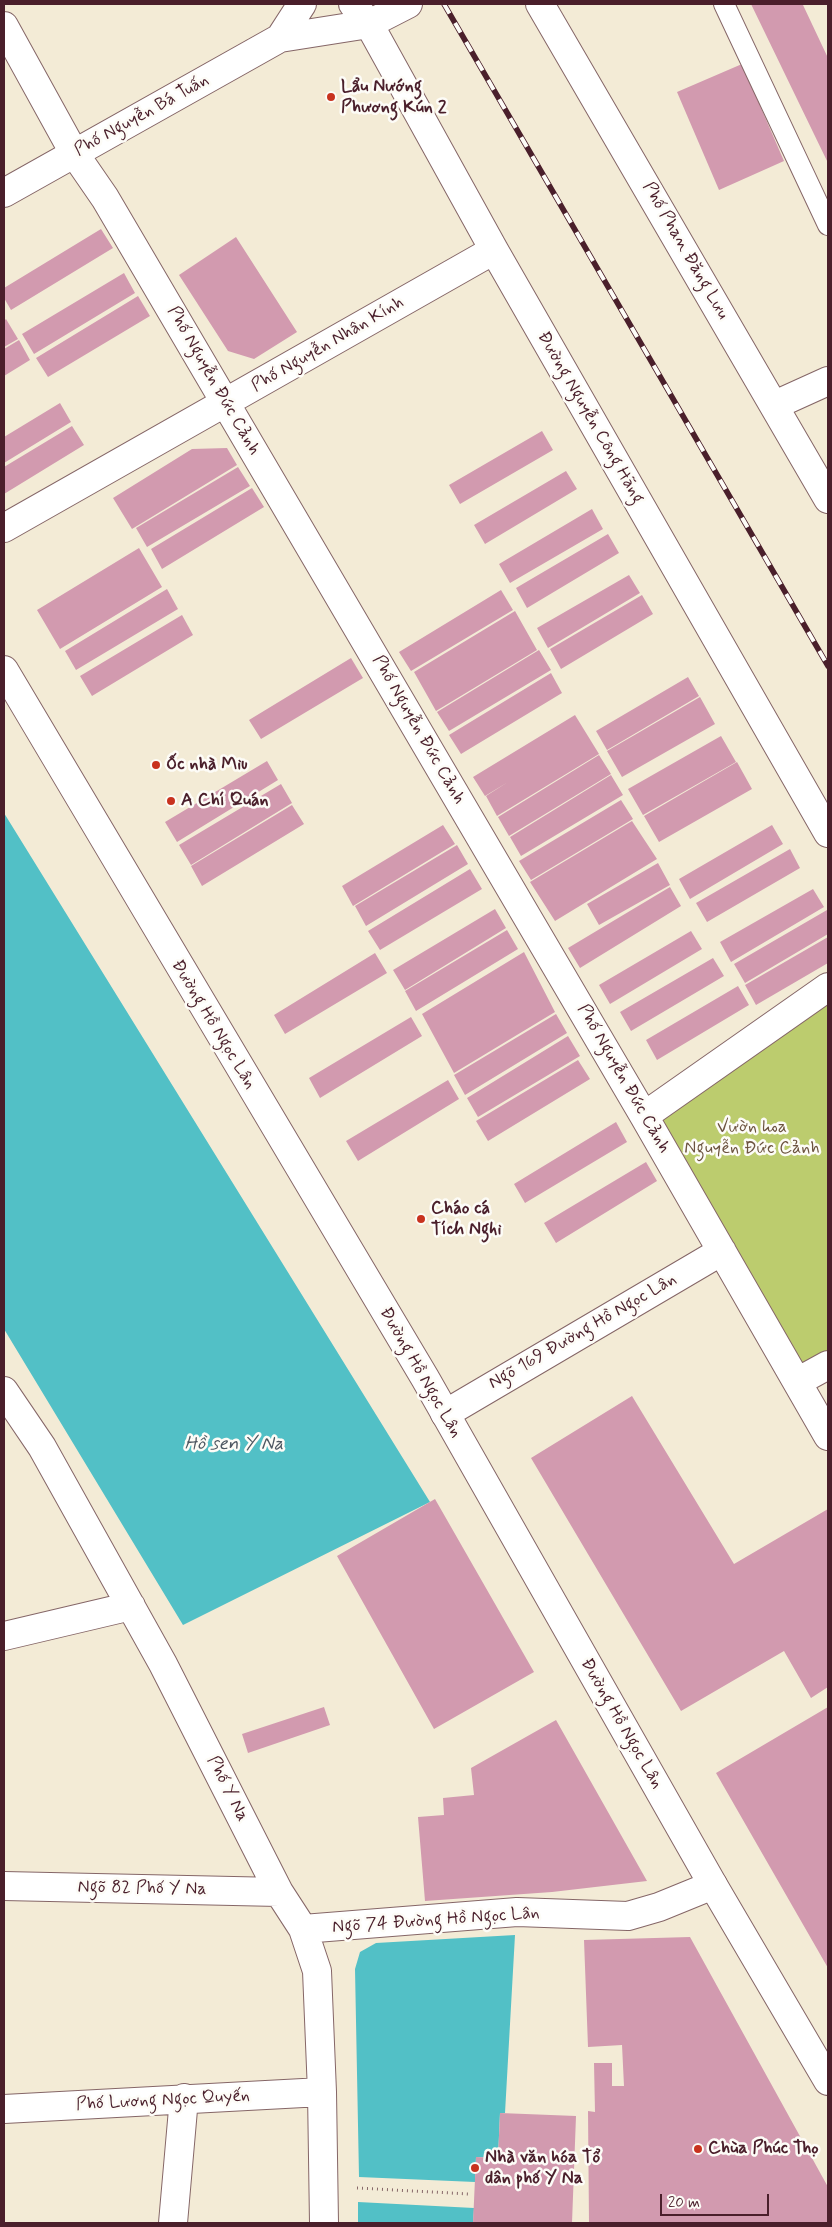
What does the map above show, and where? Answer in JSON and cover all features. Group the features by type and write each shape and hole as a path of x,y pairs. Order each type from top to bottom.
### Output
{"street":[{"path":"280,38 302,4"},
{"path":"280,38 361,14 408,4"},
{"name":"Phố Phan Đăng Lưu","path":"540,4 828,499"},
{"name":"Đường Nguyễn Công Hãng","path":"361,14 828,833"},
{"name":"Phố Nguyễn Đức Cảnh","path":"4,26 74,153 105,198 644,1116 828,1436"},
{"name":"Phố Nguyễn Bá Tuấn","path":"4,193 280,38"},
{"name":"Phố Nguyễn Nhân Kính","path":"4,528 226,404 494,250"},
{"path":"775,405 828,381"},
{"name":"Đường Hồ Ngọc Lân","path":"4,670 445,1414 713,1885 828,2081"},
{"path":"644,1116 828,987"},
{"name":"Ngõ 169 Đường Hồ Ngọc Lân","path":"445,1414 722,1251"},
{"path":"797,1382 828,1365"},
{"name":"Phố Y Na","path":"4,1391 15,1427 42,1447 163,1664 279,1892 303,1930 317,1971 322,2092 324,2223"},
{"path":"4,1636 131,1606"},
{"name":"Ngõ 74 Đường Hồ Ngọc Lân","path":"303,1930 517,1912 628,1916 659,1907 713,1885"},
{"name":"Ngõ 82 Phố Y Na","path":"4,1886 279,1892"},
{"name":"Phố Lương Ngọc Quyến","path":"4,2109 322,2092"},
{"path":"173,2223 184,2098"}],"lane":[{"path":"724,4 828,225"}],"path":[{"path":"324,2187 469,2194"}],"green space":[{"name":"Vườn hoa Nguyễn Đức Cảnh","path":"828,994 828,1351 803,1364 652,1117"}],"water":[{"name":"Hồ sen Y Na","path":"4,813 430,1502 183,1625 4,1329"},
{"path":"515,1935 505,2113 500,2113 498,2158 476,2157 475,2182 359,2177 355,1969 360,1952 376,1943"},
{"path":"358,2202 474,2208 473,2223 358,2223"}],"building":[{"path":"751,4 806,4 803,5 828,58 828,163"},
{"path":"742,64 784,161 719,190 677,92"},
{"path":"101,229 113,248 11,310 4,298 4,288"},
{"path":"236,237 297,332 254,359 228,351 179,275"},
{"path":"124,273 135,293 34,354 22,334"},
{"path":"138,296 150,316 48,377 36,358"},
{"path":"6,319 18,339 4,347 4,321"},
{"path":"19,340 30,360 4,376 4,349"},
{"path":"60,403 71,422 4,463 4,437"},
{"path":"72,426 84,445 4,494 4,467"},
{"path":"542,431 553,450 460,504 449,485"},
{"path":"227,448 237,465 132,529 113,498 192,449"},
{"path":"238,467 250,486 147,547 136,528"},
{"path":"566,471 577,489 485,544 474,525"},
{"path":"252,488 264,507 162,569 151,549"},
{"path":"592,509 603,529 510,583 499,564"},
{"path":"608,534 619,553 527,608 516,588"},
{"path":"139,548 162,587 60,649 37,610"},
{"path":"629,575 640,593 548,648 537,628"},
{"path":"167,589 178,609 76,670 65,651"},
{"path":"501,590 513,610 411,671 399,652"},
{"path":"642,595 653,614 561,669 550,649"},
{"path":"515,611 537,650 436,711 414,672"},
{"path":"182,615 193,635 92,696 80,676"},
{"path":"539,650 551,670 449,731 437,712"},
{"path":"351,658 363,678 261,739 249,720"},
{"path":"551,673 562,693 461,754 449,735"},
{"path":"688,677 699,696 607,750 596,731"},
{"path":"700,697 715,724 622,777 607,751"},
{"path":"575,715 599,754 497,816 486,796 508,782 485,796 473,777"},
{"path":"721,736 736,762 643,815 628,789"},
{"path":"599,755 611,774 509,836 498,817"},
{"path":"267,761 278,780 177,842 165,822"},
{"path":"737,762 752,789 659,842 644,816"},
{"path":"611,775 623,795 521,856 510,837"},
{"path":"281,784 292,803 191,865 179,845"},
{"path":"621,800 633,819 531,880 519,861"},
{"path":"292,805 304,824 202,886 191,866"},
{"path":"632,821 657,859 555,921 530,882"},
{"path":"443,825 455,844 353,906 342,886"},
{"path":"772,825 783,844 690,899 679,879"},
{"path":"457,845 468,864 366,926 355,906"},
{"path":"790,849 800,868 707,922 696,903"},
{"path":"658,863 670,885 599,925 587,904"},
{"path":"470,869 482,889 380,950 368,931"},
{"path":"670,887 681,906 580,968 568,948"},
{"path":"813,889 824,907 731,962 720,942"},
{"path":"495,909 506,928 405,990 393,970"},
{"path":"827,910 828,934 745,983 734,964"},
{"path":"507,930 518,949 416,1011 405,991"},
{"path":"691,931 702,949 610,1004 599,985"},
{"path":"828,937 828,963 756,1005 745,985"},
{"path":"524,952 555,1012 454,1073 422,1014"},
{"path":"375,953 387,973 285,1034 274,1015"},
{"path":"713,958 724,976 631,1031 620,1012"},
{"path":"738,986 749,1005 657,1060 646,1040"},
{"path":"556,1014 567,1033 465,1095 454,1075"},
{"path":"411,1017 422,1036 320,1098 309,1078"},
{"path":"568,1036 580,1056 478,1117 467,1098"},
{"path":"578,1060 590,1079 488,1141 476,1121"},
{"path":"448,1080 459,1099 358,1161 346,1141"},
{"path":"616,1122 627,1142 525,1203 514,1184"},
{"path":"646,1162 657,1181 556,1243 544,1223"},
{"path":"632,1396 734,1564 828,1509 828,1687 811,1698 784,1651 681,1711 531,1458"},
{"path":"435,1499 534,1672 434,1729 337,1556"},
{"path":"324,1707 330,1725 248,1753 242,1734"},
{"path":"828,1707 828,1968 716,1773"},
{"path":"556,1720 647,1881 552,1892 425,1901 418,1817 444,1815 443,1798 474,1795 471,1768"},
{"path":"690,1937 828,2187 828,2223 589,2223 588,2111 595,2112 594,2063 612,2063 612,2086 624,2086 622,2045 588,2047 584,1940"},
{"path":"500,2113 576,2116 572,2223 473,2223 476,2157 498,2158"}],"railway":[{"path":"444,4 828,666"}],"place":[{"name":"Lẩu Nướng Phương Kún 2","path":"331,97"},
{"name":"Ốc nhà Miu","path":"156,765"},
{"name":"A Chí Quán","path":"171,801"},
{"name":"Cháo cá Tích Nghi","path":"421,1219"},
{"name":"Chùa Phúc Thọ","path":"698,2149"},
{"name":"Nhà văn hóa Tổ dân phố Y Na","path":"475,2168"}]}
